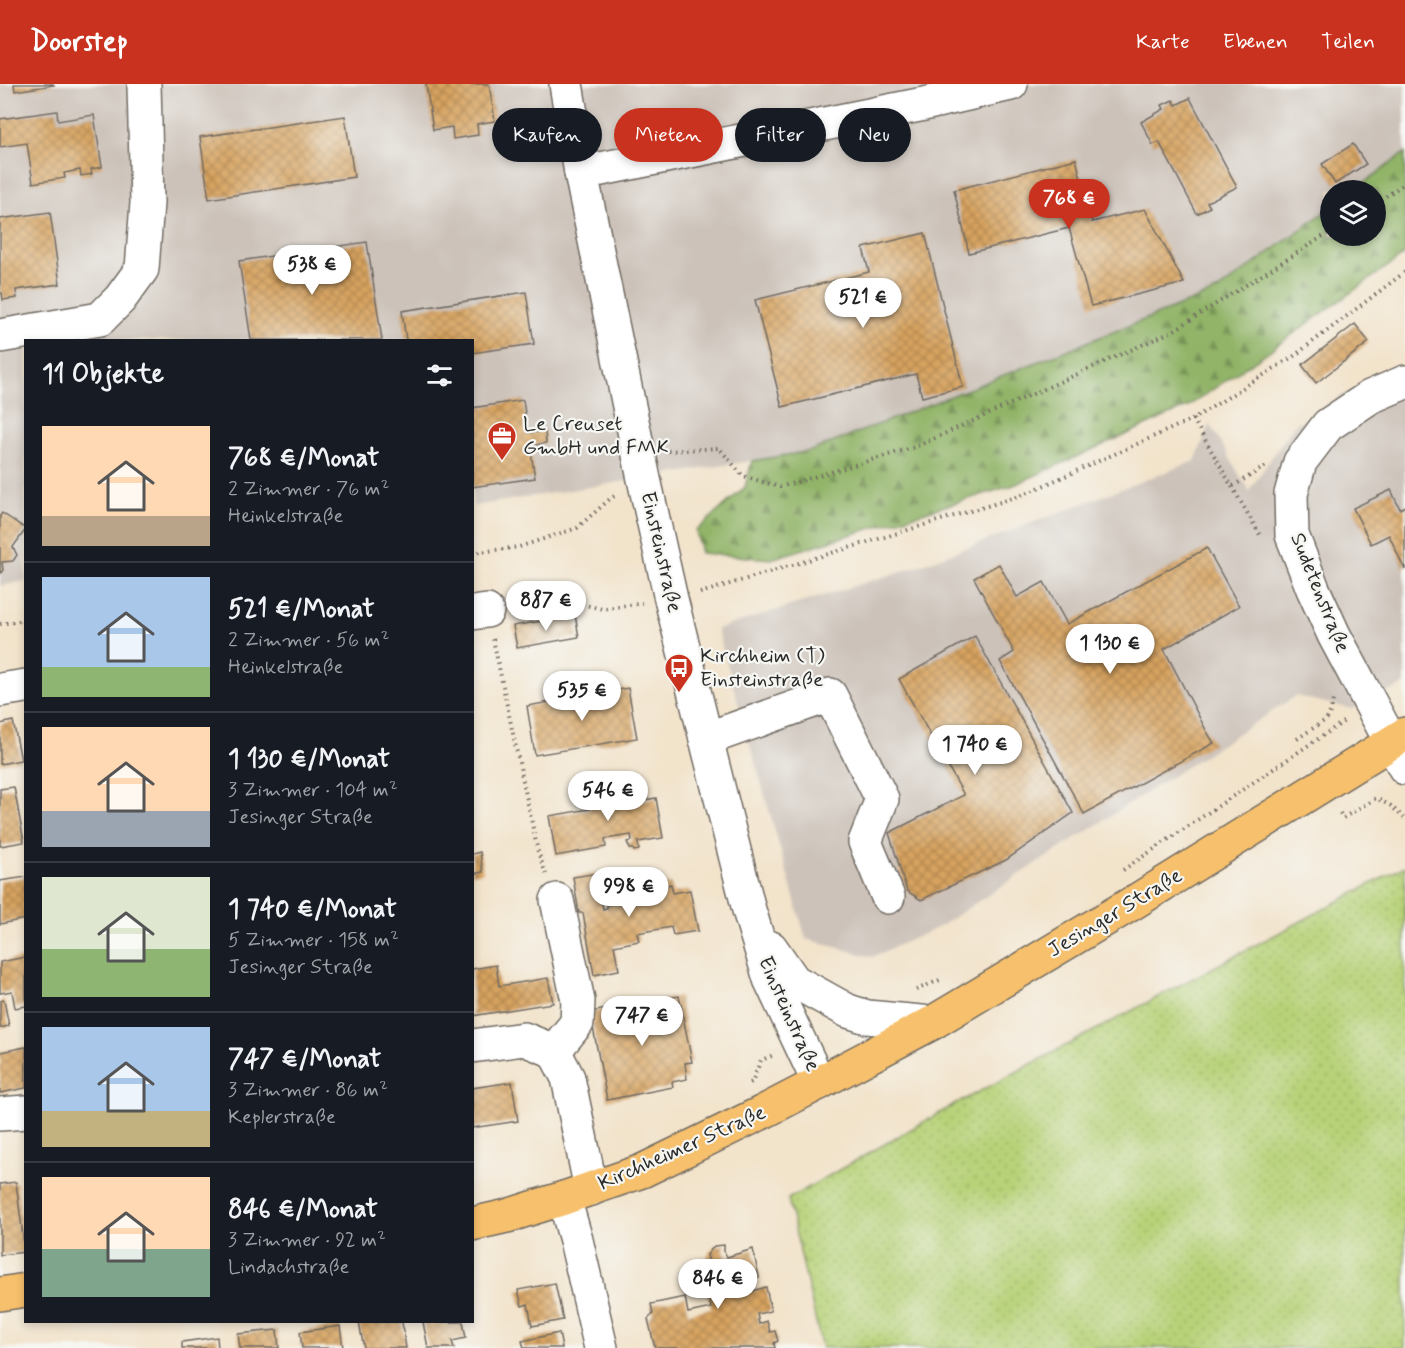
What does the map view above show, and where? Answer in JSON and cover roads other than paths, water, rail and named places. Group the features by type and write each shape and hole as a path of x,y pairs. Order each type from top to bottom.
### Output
{"main road":[{"name":"Jesinger Straße","path":"819,1083 932,1023 1136,901 1400,748"},
{"name":"Kirchheimer Straße","path":"474,1224 507,1216 642,1171 819,1083"},
{"path":"0,1294 24,1290"}],"street":[{"path":"0,336 100,318 120,299 142,269 147,203 144,84"},
{"name":"Einsteinstraße","path":"566,84 581,173 644,479 671,599 749,910 770,979 819,1083"},
{"path":"581,173 914,106 1011,84"},
{"name":"Sudetenstraße","path":"1400,748 1372,706 1334,636 1313,589 1292,535 1291,494 1300,462 1328,426 1370,397 1405,382"},
{"path":"0,690 24,687"},
{"path":"706,739 830,695 882,799 865,842 888,897"},
{"path":"554,1051 577,1023 578,1001 557,900"},
{"name":"Einsteinstraße","path":"749,910 761,933 794,981 848,1011 867,1017 932,1023"},
{"path":"474,1046 524,1039 554,1051 568,1078 578,1193 576,1240 601,1348"},
{"path":"0,1114 24,1112"}],"place":[{"name":"Le Creuset GmbH und FMK","path":"502,462"},
{"name":"Kirchheim (T) Einsteinstraße","path":"679,694"}]}
